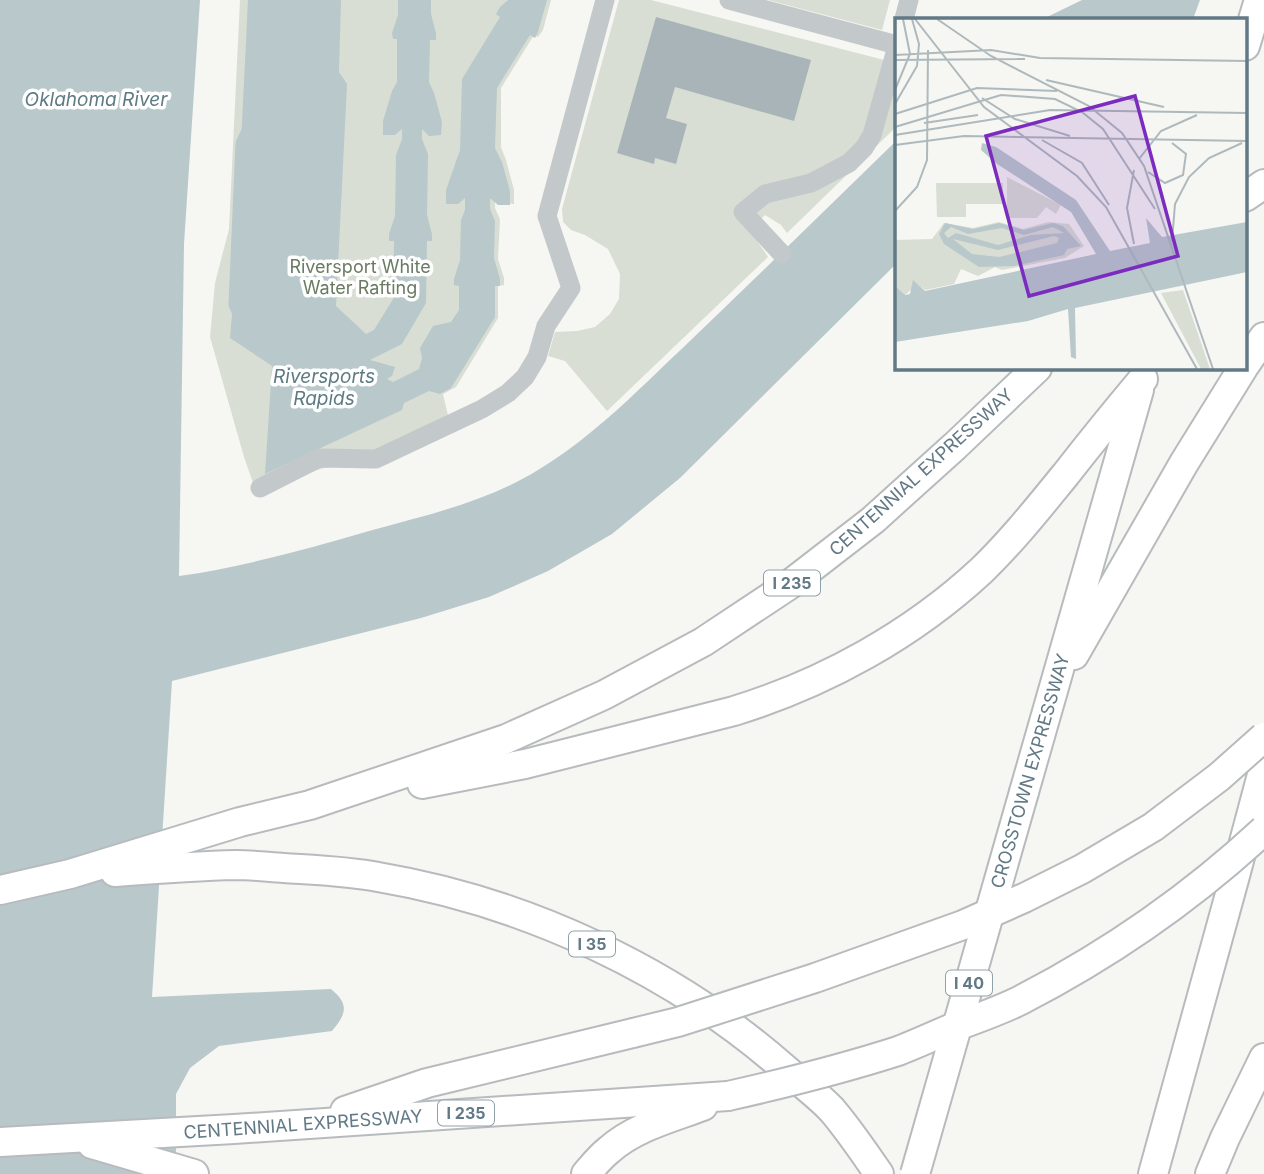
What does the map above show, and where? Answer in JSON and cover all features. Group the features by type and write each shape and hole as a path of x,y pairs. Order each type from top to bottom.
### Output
{"highway":[{"path":"1246,43 1259,0"},
{"path":"1246,196 1264,184"},
{"name":"CENTENNIAL EXPRESSWAY","path":"70,874 240,822 310,805 506,739 604,695 702,642 789,585 873,520 1036,369"},
{"path":"1053,692 1191,452 1243,369"},
{"path":"310,805 525,764 734,711 761,703 827,675 896,636 982,570 1036,512 1144,373"},
{"name":"CROSSTOWN EXPRESSWAY","path":"915,1174 1144,373"},
{"path":"309,1123 427,1083 678,1022 815,978 963,925 1082,869 1153,827 1219,777 1264,737"},
{"path":"1153,1174 1264,767"},
{"name":"CENTENNIAL EXPRESSWAY","path":"0,1142 729,1096 805,1078 901,1050 1018,1001 1060,979 1183,898 1234,858 1264,830"},
{"name":"I 35","path":"0,890 70,874 238,865 378,877 456,894 512,912 578,936 650,974 715,1013 768,1054 830,1108 879,1174"},
{"path":"1210,1174 1264,1058"},
{"path":"586,1174 607,1151 623,1139 729,1096"},
{"path":"69,1138 194,1174"}],"street":[{"path":"270,480 319,458 376,459 482,409 508,393 525,377 537,357 546,326 571,288 547,216 605,0"},
{"path":"729,0 895,44"},
{"path":"904,18 909,0"},
{"path":"782,254 743,212 765,194 811,183 849,163 864,148 872,135 895,52"}],"green space":[{"name":"Riversports Rapids","path":"240,0 551,0 543,30 538,37 534,35 501,88 501,147 514,190 514,204 501,203 495,199 495,208 500,219 498,259 504,285 498,286 498,318 456,387 443,394 452,433 317,470 258,497 210,337 215,283 229,229"},
{"path":"619,0 651,0 895,63 895,128 787,233 781,225 765,215 750,230 768,257 607,411 565,361 548,356 555,332 595,327 610,314 619,299 620,274 608,249 571,230 563,222 562,209"},
{"path":"768,0 890,0 882,30"}],"water":[{"name":"Oklahoma River","path":"0,0 200,0 184,244 179,576 275,557 434,513 498,491 538,470 618,409 895,142 895,265 680,478 612,534 548,571 489,597 421,618 172,681 152,997 331,989 341,999 343,1014 332,1031 219,1046 190,1068 176,1094 176,1174 0,1174"},
{"name":"Riversports Rapids","path":"248,0 341,0 339,72 347,84 336,306 366,334 374,330 393,299 394,241 389,241 389,234 395,216 396,155 402,139 402,129 395,135 383,135 383,121 397,82 397,39 393,39 392,33 398,15 398,0 431,0 436,40 430,40 429,82 442,122 441,135 429,136 422,129 422,139 428,154 427,215 432,234 432,241 427,241 426,303 402,344 370,360 395,367 392,376 387,379 393,382 419,369 422,358 420,348 433,326 451,322 459,310 459,286 454,285 454,279 460,260 461,220 465,210 465,198 458,204 446,204 446,190 460,150 462,79 500,17 496,14 500,7 508,0 547,0 535,38 530,35 497,88 495,148 510,191 510,205 498,205 490,198 490,209 495,221 494,258 500,279 500,286 495,286 495,317 451,388 440,394 429,391 404,403 402,410 265,474 272,366 230,338 233,303 243,303 252,145 241,144"},
{"path":"1082,0 1200,0 1193,18 1045,18"}],"building":[{"path":"656,17 811,60 794,121 675,87 666,118 687,124 676,164 655,158 654,164 617,153"}],"waterway":[{"path":"251,326 238,304 245,144 256,121"}],"park label":[{"name":"Riversport White Water Rafting","path":"360,276"}]}
